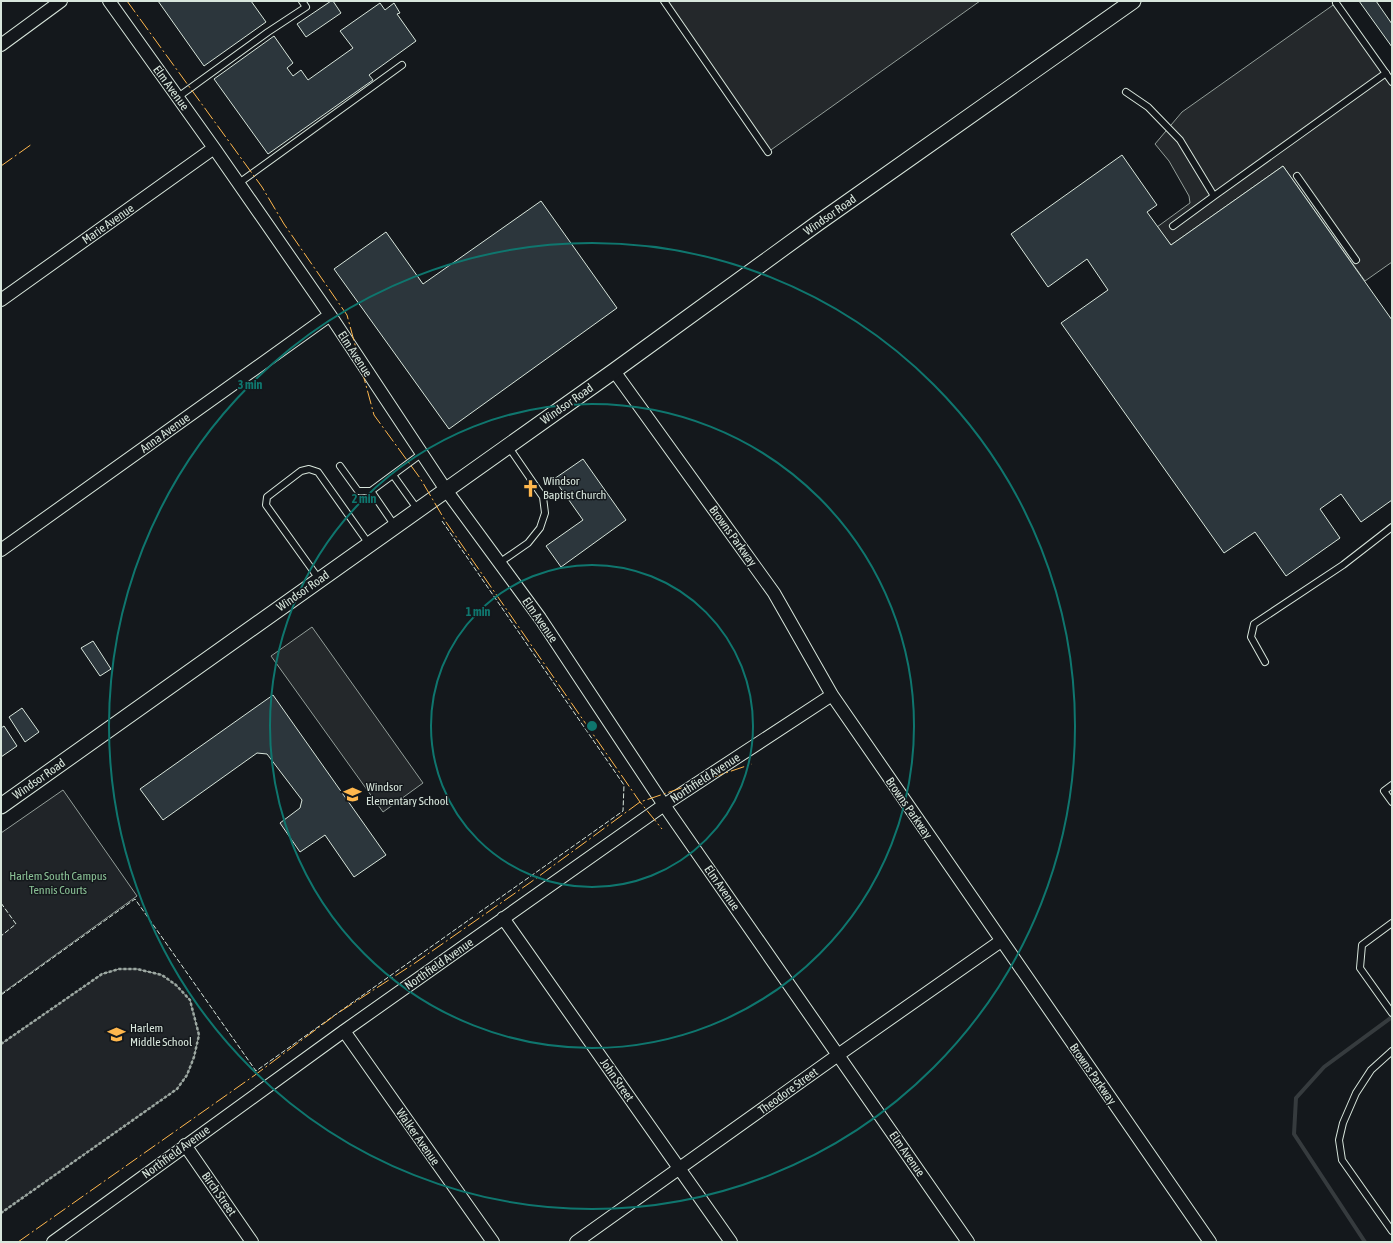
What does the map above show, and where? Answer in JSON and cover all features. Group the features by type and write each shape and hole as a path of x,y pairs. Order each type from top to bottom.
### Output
{"street":[{"path":"1,44 61,1"},
{"name":"Elm Avenue","path":"109,1 239,183 330,315 446,490 540,618 664,805 968,1242"},
{"name":"Windsor Road","path":"1,806 508,446 818,223 1133,1"},
{"name":"Marie Avenue","path":"1,300 214,148"},
{"name":"Anna Avenue","path":"1,550 330,315"},
{"name":"Browns Parkway","path":"614,370 774,593 832,695 1001,942 1210,1242"},
{"name":"Northfield Avenue","path":"53,1242 185,1145 503,918 664,805 832,695"},
{"name":"John Street","path":"503,918 731,1242"},
{"name":"Theodore Street","path":"576,1242 838,1055 1001,942"},
{"name":"Walker Avenue","path":"344,1031 493,1242"},
{"name":"Birch Street","path":"185,1145 252,1242"}],"lane":[{"path":"178,97 268,32 306,7 302,1"},
{"path":"664,1 768,152"},
{"path":"1336,3 1392,82"},
{"path":"239,183 402,65"},
{"path":"1173,226 1386,73"},
{"path":"1126,92 1148,107 1180,140 1214,196"},
{"path":"1297,176 1356,260"},
{"path":"499,563 528,543 540,528 545,513 543,498 508,446"},
{"path":"340,466 358,491 371,491 422,454"},
{"path":"319,579 266,505 267,497 301,471 309,468 318,472 369,544"},
{"path":"393,475 418,510"},
{"path":"371,491 395,526"},
{"path":"1265,662 1251,637 1254,624 1343,565 1392,527"},
{"path":"1392,785 1384,791 1392,802"},
{"path":"1390,1010 1360,968 1362,945 1392,923"},
{"path":"1392,1050 1371,1070 1356,1093 1342,1123 1338,1140 1342,1160 1392,1231"}],"path":[{"path":"1,1044 102,974 119,969 137,969 162,975 176,985 190,1000 199,1035 194,1057 187,1074 177,1088 1,1213"}],"green space":[{"name":"Harlem South Campus Tennis Courts","path":"63,790 137,896 1,994 1,833"},
{"path":"119,969 137,969 162,975 176,985 190,1000 199,1035 194,1057 187,1075 177,1089 1,1213 1,1044 102,974"}],"shaded area":[{"path":"664,1 980,1 768,152"},
{"path":"1336,3 1392,82 1392,262 1365,281 1283,166 1171,245 1157,227 1190,203 1189,196 1169,161 1155,144 1182,112"},
{"path":"312,627 423,783 383,812 271,656"}],"building":[{"path":"158,1 251,1 266,22 204,66"},
{"path":"333,1 341,13 306,37 297,24"},
{"path":"1359,1 1376,1 1392,24 1392,47"},
{"path":"380,3 385,10 394,3 400,13 397,14 416,41 369,75 373,80 268,154 214,79 274,36 293,63 287,68 293,76 301,70 308,80 353,48 340,31"},
{"path":"1122,155 1157,205 1147,212 1171,245 1283,166 1392,320 1392,500 1361,522 1341,494 1320,509 1340,538 1286,576 1255,532 1224,553 1061,323 1108,290 1087,259 1048,287 1011,234"},
{"path":"541,201 617,308 449,429 334,269 386,232 423,284"},
{"path":"583,459 626,520 561,567 546,546 583,520 554,479"},
{"path":"93,641 111,669 100,676 81,648"},
{"name":"Windsor Elementary School","path":"273,695 386,855 354,877 325,835 300,852 280,823 300,808 302,800 267,754 257,753 163,820 140,789"},
{"path":"22,708 39,732 25,742 9,717"},
{"path":"4,726 17,746 1,757 1,728"}],"waterway":[{"path":"1365,1242 1294,1134 1296,1098 1324,1067 1392,1017"}],"fence":[{"path":"442,521 624,785 623,811 477,914"},
{"path":"1,995 135,899 256,1071 473,917"},
{"path":"1,903 16,924 1,936"}],"power":[{"path":"127,1 262,187 284,224 347,315 374,415 420,478 446,522 640,802 662,829"},
{"path":"1,166 32,144"},
{"path":"18,1242 255,1075 338,1013 415,963 531,882 640,802 752,764"}],"place":[{"name":"Windsor Baptist Church","path":"530,488"},
{"name":"Windsor Elementary School","path":"353,794"},
{"name":"Harlem Middle School","path":"117,1035"}]}
